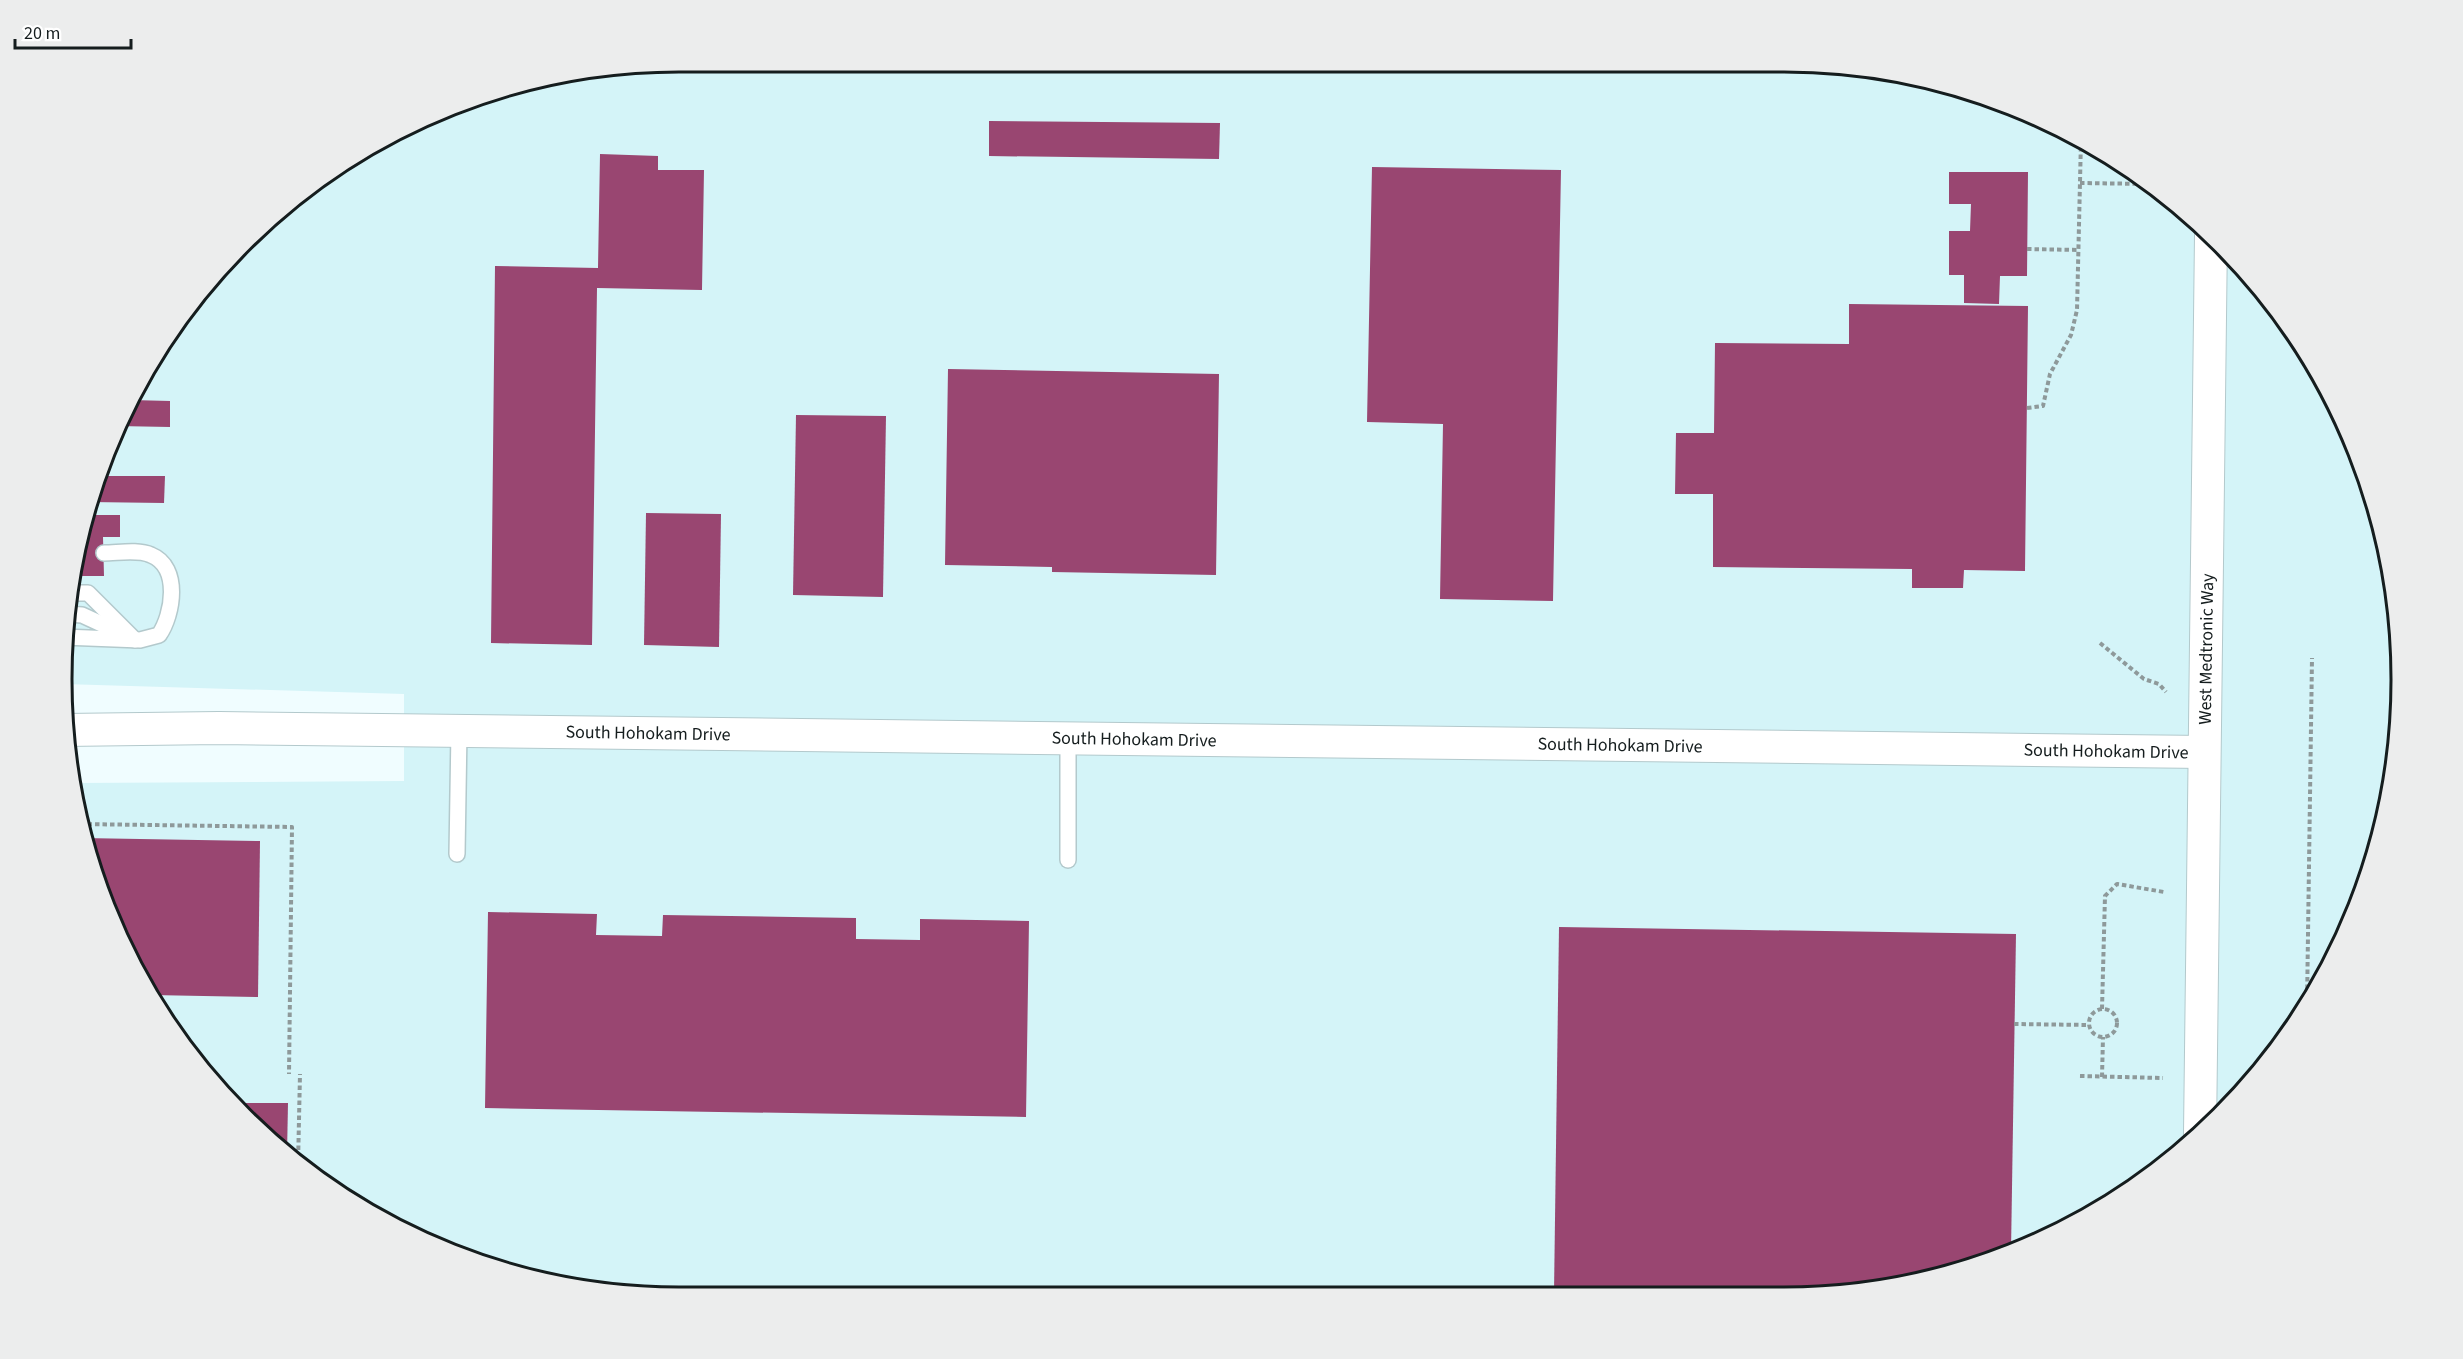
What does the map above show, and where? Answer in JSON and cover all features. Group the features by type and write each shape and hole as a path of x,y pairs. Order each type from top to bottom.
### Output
{"street":[{"name":"West Medtronic Way","path":"2200,1121 2211,248"},
{"name":"South Hohokam Drive","path":"74,730 219,728 2204,752"}],"lane":[{"path":"73,637 152,639 164,628 171,599 168,570 161,561 141,552 104,553"},
{"path":"78,593 88,593 135,640"},
{"path":"76,615 82,615 135,640"},
{"path":"457,854 459,731"},
{"path":"1068,738 1068,860"}],"path":[{"path":"2027,408 2043,406 2050,374 2072,335 2077,310 2081,150"},
{"path":"2080,183 2134,184"},
{"path":"2027,249 2079,250"},
{"path":"2100,643 2144,679 2159,684 2166,692"},
{"path":"2307,987 2312,657"},
{"path":"90,825 292,827 289,1074"},
{"path":"2102,1009 2105,896 2117,884 2164,891"},
{"path":"2102,1009 2111,1011 2117,1023 2111,1035 2103,1037 2092,1033 2089,1025 2090,1016 2102,1009"},
{"path":"2014,1024 2089,1025"},
{"path":"2102,1077 2103,1037"},
{"path":"298,1152 300,1074"},
{"path":"2079,1076 2163,1078"}],"shaded area":[{"path":"680,72 1784,72 1863,77 1941,93 1979,104 2016,118 2087,153 2121,174 2153,198 2213,250 2240,279 2289,342 2328,411 2359,484 2370,522 2386,600 2391,680 2386,759 2379,798 2359,875 2345,912 2310,983 2289,1017 2240,1080 2213,1109 2184,1136 2121,1185 2087,1206 2016,1241 1979,1255 1902,1275 1863,1282 1784,1287 640,1286 600,1282 522,1266 447,1241 376,1206 342,1185 310,1161 250,1109 198,1049 174,1017 153,983 118,912 93,837 81,783 404,781 404,694 72,684 73,640 84,561 104,484 118,447 153,376 174,342 223,279 279,223 342,174 411,135 484,104 522,93 600,77"}],"building":[{"path":"989,121 1220,123 1219,159 989,156"},
{"path":"600,154 658,156 658,170 704,170 702,290 597,288 592,645 491,643 495,266 598,268"},
{"path":"1372,167 1561,170 1553,601 1440,599 1443,424 1367,422"},
{"path":"1949,172 2028,172 2027,276 2000,276 1999,304 1964,303 1964,275 1949,275 1949,231 1970,231 1971,204 1949,204"},
{"path":"1849,304 2028,306 2025,571 1964,570 1963,588 1912,588 1912,569 1713,567 1713,494 1675,494 1676,433 1714,433 1715,343 1849,344"},
{"path":"948,369 1219,374 1216,575 1052,572 1052,567 945,565"},
{"path":"141,400 170,401 170,427 128,426"},
{"path":"796,415 886,416 883,597 793,595"},
{"path":"107,476 165,476 164,503 99,502"},
{"path":"646,513 721,514 719,647 644,645"},
{"path":"95,515 120,515 120,537 103,537 104,576 81,576 93,522"},
{"path":"93,838 260,841 258,997 161,995 118,912"},
{"path":"488,912 597,914 596,935 662,936 663,915 856,918 856,939 920,940 920,919 1029,921 1026,1117 485,1108"},
{"path":"1559,927 2016,934 2011,1243 1979,1255 1902,1275 1823,1286 1554,1287"},
{"path":"244,1103 288,1103 287,1143"}]}
